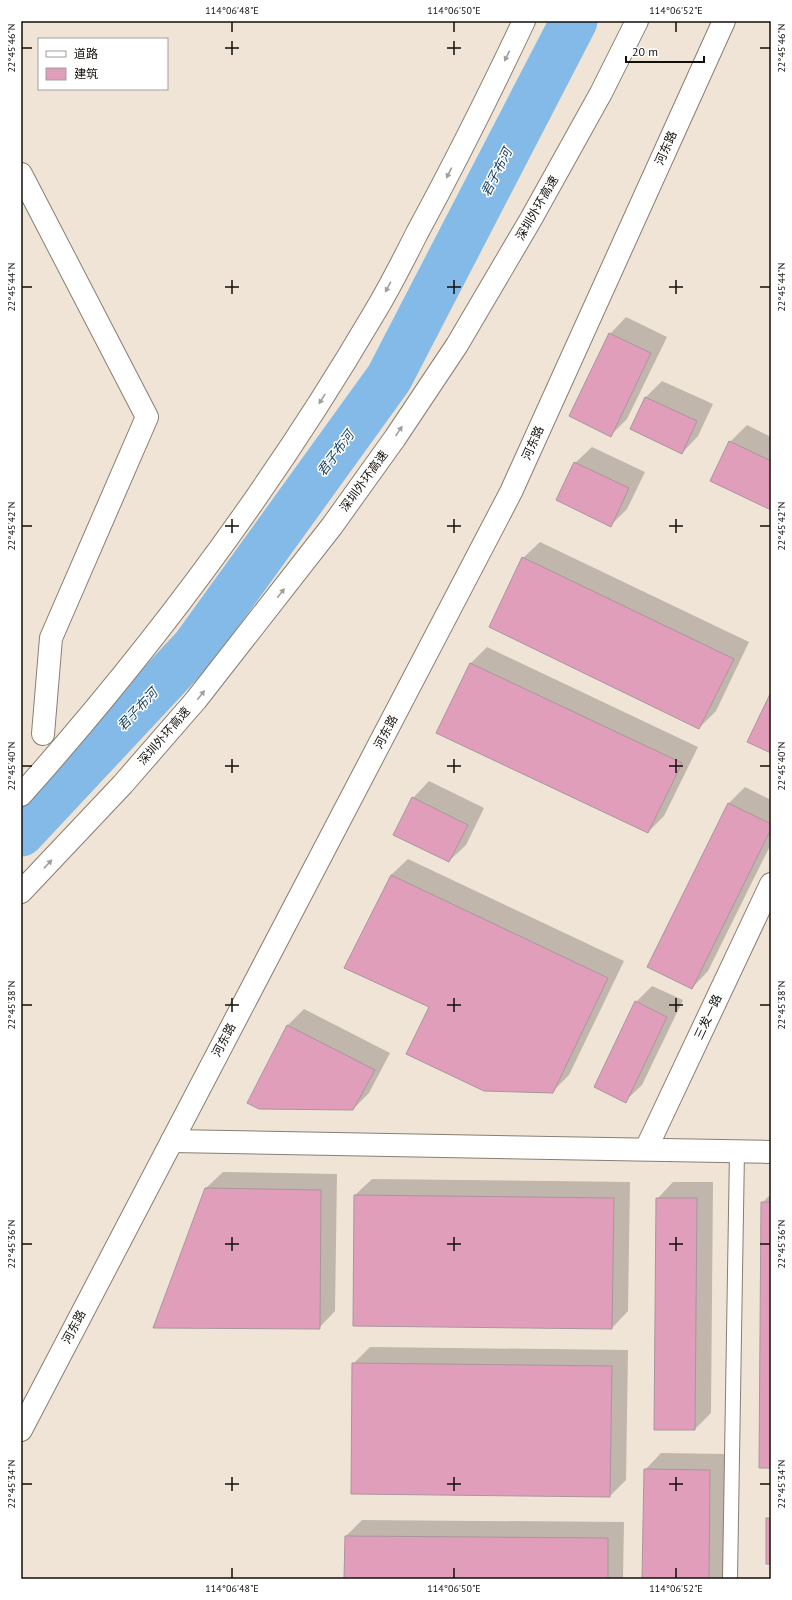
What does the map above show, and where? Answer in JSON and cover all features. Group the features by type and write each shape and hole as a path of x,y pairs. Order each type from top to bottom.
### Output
{"main road":[{"path":"21,795 69,741 117,683 200,576 261,491 319,404 374,314 443,185 524,21"},
{"name":"深圳外环高速","path":"21,892 123,784 196,700 332,526 395,438 457,345 531,219 601,93 637,21"},
{"name":"河东路","path":"21,1430 510,492 724,21"},
{"path":"21,174 147,417 51,638 43,734"},
{"name":"三发一路","path":"646,1149 771,884"},
{"path":"172,1141 771,1152"}],"lane":[{"path":"730,1579 737,1151"}],"building":[{"path":"609,333 651,353 611,437 569,416"},
{"path":"645,397 697,421 682,454 630,429"},
{"path":"729,441 771,461 771,510 710,481"},
{"path":"574,462 629,488 611,527 556,500"},
{"path":"522,557 734,659 699,729 489,627"},
{"path":"470,663 682,763 648,833 436,733"},
{"path":"771,692 771,753 747,742"},
{"path":"412,797 468,825 449,862 393,835"},
{"path":"728,803 771,824 771,829 692,989 647,967"},
{"path":"391,875 608,978 553,1093 484,1091 406,1054 429,1007 344,968"},
{"path":"635,1001 667,1017 626,1103 594,1087"},
{"path":"287,1025 375,1070 353,1110 259,1109 247,1103"},
{"path":"205,1188 321,1190 320,1329 153,1328"},
{"path":"354,1195 614,1198 612,1329 353,1326"},
{"path":"656,1198 697,1198 695,1430 654,1430"},
{"path":"761,1202 771,1202 771,1468 759,1468"},
{"path":"352,1363 612,1366 610,1497 351,1494"},
{"path":"644,1469 710,1470 709,1579 642,1579"},
{"path":"766,1518 771,1518 771,1564 766,1564"},
{"path":"345,1536 608,1538 608,1579 344,1579"}],"waterway":[{"name":"君子布河","path":"21,833 195,647 389,378 574,21"}]}
